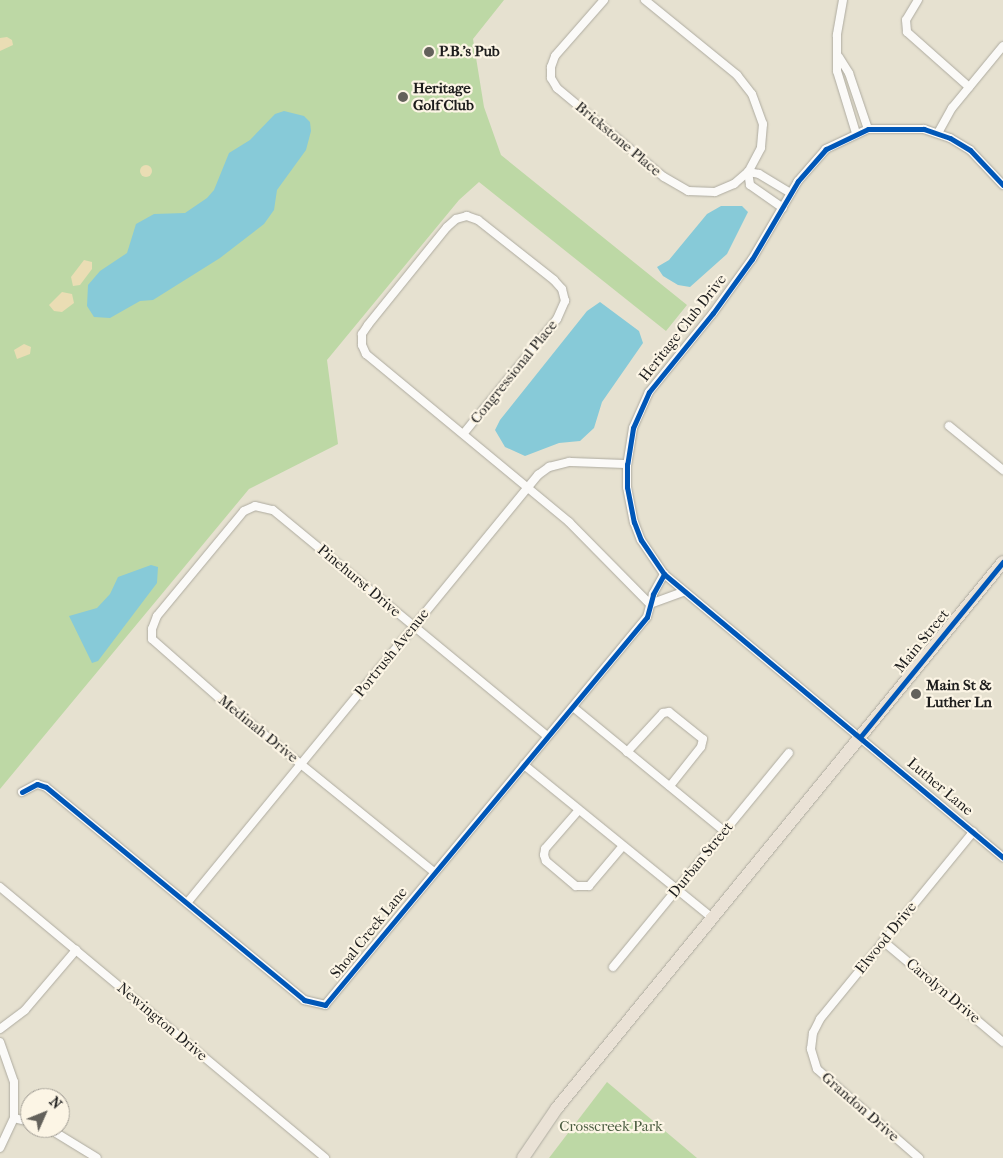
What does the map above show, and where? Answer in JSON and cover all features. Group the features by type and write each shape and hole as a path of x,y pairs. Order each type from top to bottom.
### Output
{"main road":[{"name":"Main Street","path":"523,1158 557,1108 1003,562"}],"street":[{"name":"Brickstone Place","path":"604,0 581,26 550,67 551,78 557,88 664,177 688,192 715,192 734,184 748,172"},
{"path":"645,0 737,75 752,94 763,124 761,148 748,172 750,185 782,208"},
{"path":"843,0 837,35 839,57 837,71 856,133"},
{"path":"918,0 906,20 907,32 969,87"},
{"path":"938,133 969,87 1003,46"},
{"path":"839,57 849,73 868,129"},
{"name":"Heritage Club Drive","path":"861,736 683,592 664,574 641,540 634,522 627,487 627,464 633,428 649,392 718,305 791,193 826,149 856,133 868,129 911,127 938,133 974,154 1003,185"},
{"path":"748,172 759,174 791,193"},
{"name":"Congressional Place","path":"464,433 556,320 565,301 562,289 554,280 478,220 467,216 456,219 447,227 368,325 362,334 362,345 366,354 464,433 472,443 528,486 650,604"},
{"path":"949,426 1003,470"},
{"name":"Portrush Avenue","path":"187,903 528,486 549,467 569,462 627,464"},
{"name":"Pinehurst Drive","path":"198,567 244,511 254,506 266,507 547,736"},
{"name":"Medinah Drive","path":"198,567 157,616 152,629 152,639 158,648 434,872"},
{"name":"Shoal Creek Lane","path":"22,792 37,784 46,787 304,1000 325,1005 434,872 452,856 547,736 647,618 650,604 664,574"},
{"path":"650,604 683,592"},
{"path":"573,707 724,831"},
{"path":"627,752 664,712 669,712 703,738 701,747 670,786"},
{"name":"Luther Lane","path":"861,736 1003,857"},
{"name":"Durban Street","path":"612,967 789,753"},
{"path":"524,765 622,847 712,918"},
{"path":"578,811 545,848 544,855 546,861 576,886 589,886 622,847"},
{"name":"Elwood Drive","path":"812,1049 820,1019 973,832"},
{"name":"Newington Drive","path":"0,887 324,1158"},
{"name":"Carolyn Drive","path":"883,941 1003,1042"},
{"path":"0,1029 25,1010 76,950"},
{"path":"0,1042 14,1082 14,1118 0,1148"},
{"name":"Grandon Drive","path":"812,1049 817,1069 831,1084 919,1158"},
{"path":"14,1118 20,1120"},
{"path":"64,1138 97,1158"}],"green space":[{"name":"Heritage Golf Club","path":"0,0 504,0 473,39 484,107 501,155 687,305 666,331 479,182 459,200 327,360 338,444 249,489 0,789"},
{"name":"Crosscreek Park","path":"607,1082 697,1158 549,1158"}],"sand":[{"path":"7,37 12,40 13,45 0,51 0,38"},
{"path":"144,165 148,165 152,171 148,177 144,177 140,173 140,169"},
{"path":"84,260 92,262 92,269 80,285 73,286 71,277"},
{"path":"62,292 72,294 74,303 62,312 54,311 49,305"},
{"path":"24,344 31,347 30,354 17,359 14,350"}],"water":[{"path":"284,111 304,116 310,122 311,131 306,150 277,190 274,210 264,224 220,258 153,300 140,301 110,318 94,317 87,306 88,285 100,271 127,253 136,224 154,214 185,213 207,198 214,190 229,153 250,140 275,114"},
{"path":"721,206 742,206 748,212 727,254 690,287 678,285 663,276 657,267 669,260 707,214"},
{"path":"600,302 639,331 643,343 602,402 594,428 580,441 559,443 525,456 505,447 495,430 500,420 587,311"},
{"path":"151,565 158,567 157,583 98,661 92,663 69,616 97,608 110,594 118,577"}],"cycle path":[{"path":"1003,185 970,150 950,138 924,129 868,129 826,149 798,181 752,259 713,313 649,392 633,428 627,464 627,487 634,522 641,540 664,574 1003,857"},
{"path":"861,736 1003,562"},
{"path":"22,792 37,784 46,787 304,1000 325,1005 647,617 653,594 664,574"}],"place":[{"name":"P.B.'s Pub","path":"429,52"},
{"name":"Heritage Golf Club","path":"403,97"},
{"name":"Main St & Luther Ln","path":"916,694"}]}
